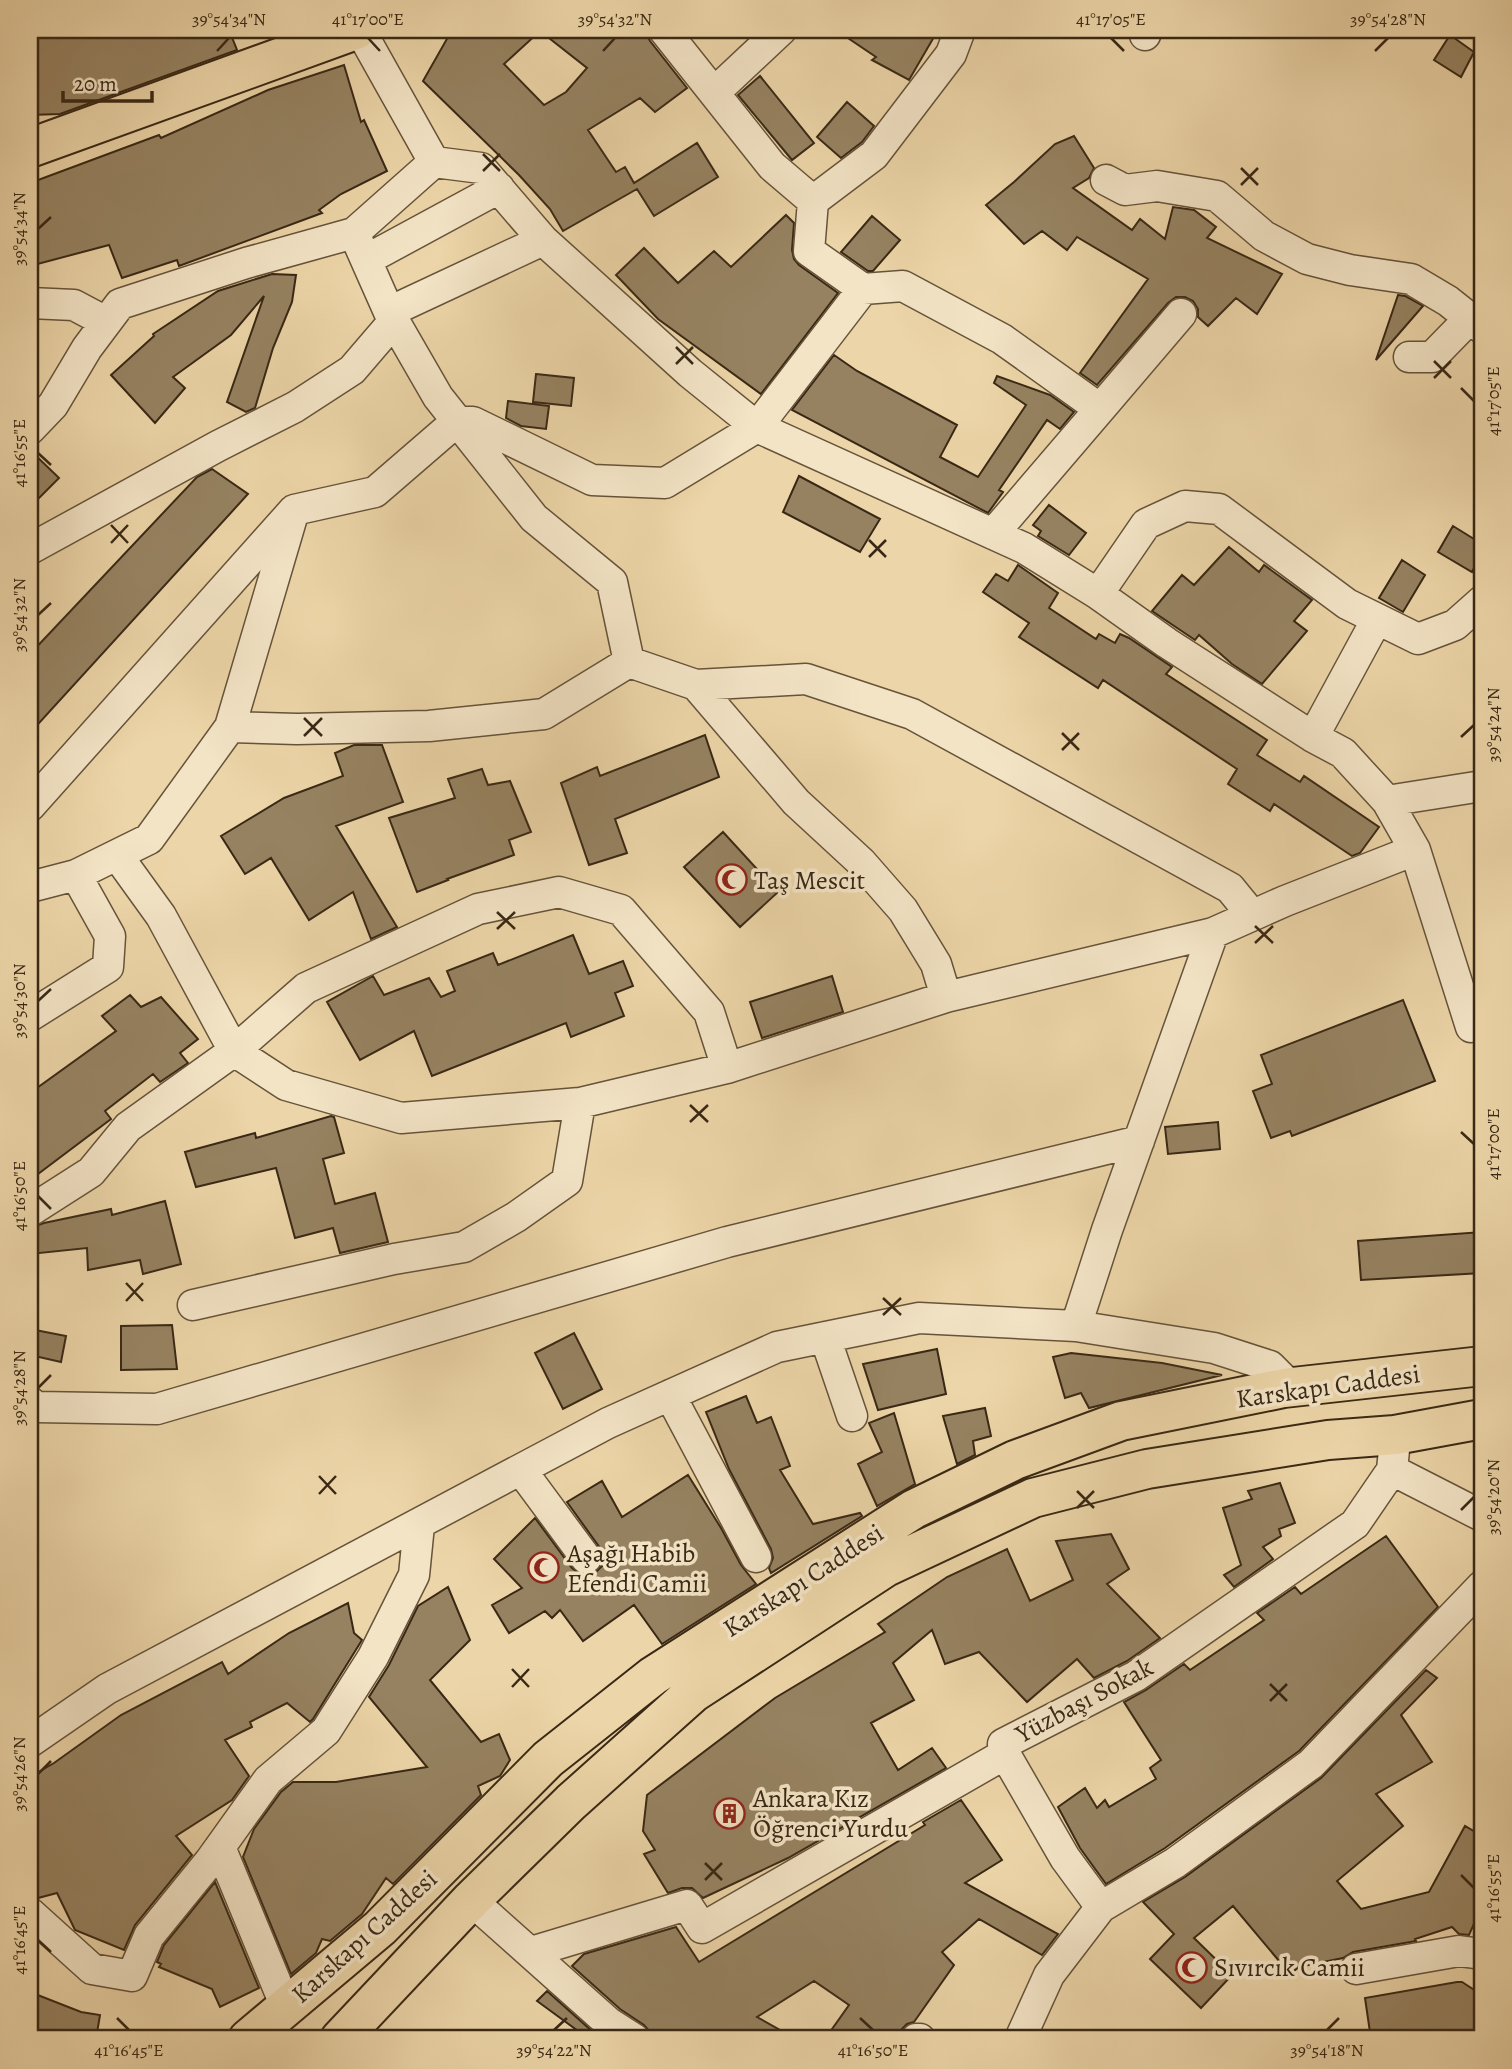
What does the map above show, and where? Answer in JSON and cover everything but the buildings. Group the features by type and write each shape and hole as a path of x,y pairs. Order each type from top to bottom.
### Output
{"main road":[{"path":"30,148 358,30"},
{"name":"Karskapı Caddesi","path":"247,2039 380,1928 548,1759 569,1742 653,1676 914,1509 1015,1460 1121,1420 1291,1387 1482,1366"},
{"path":"340,2039 471,1900 571,1802 693,1693 886,1567 1033,1498 1147,1469 1328,1440 1394,1453 1482,1419"}],"street":[{"path":"358,30 434,162"},
{"path":"664,30 772,166 813,201"},
{"path":"715,92 781,30"},
{"path":"960,30 951,54 874,155 813,201 809,251 863,289 903,286 1002,339 1100,409"},
{"path":"30,429 53,405 87,348 120,304 247,263 355,233 434,162 481,168 544,240 690,373 757,427 1034,554 1098,594 1167,643 1313,737 1343,753 1387,801 1415,850 1471,1027"},
{"path":"1106,180 1125,190 1157,186 1217,196 1264,236 1307,259 1350,270 1411,279 1476,323 1432,357 1409,357"},
{"path":"366,260 499,188"},
{"path":"355,233 392,317 438,397 456,422 534,518 612,582 629,662"},
{"path":"30,549 295,407 352,370 392,317 544,240"},
{"path":"30,806 294,510 375,492 456,422 473,422 592,480 665,483 757,427 863,289"},
{"path":"30,303 74,305 106,323"},
{"path":"993,534 1181,314"},
{"path":"1098,594 1146,524 1185,506 1219,509 1348,604 1418,639 1455,625 1482,601"},
{"path":"30,887 76,875 149,839 230,727 294,510"},
{"path":"1313,737 1377,619"},
{"path":"230,727 297,729 429,726 544,713 629,662 696,685 806,680 912,714 1230,888 1252,915"},
{"path":"696,685 796,802 861,862 903,910 936,964 946,997"},
{"path":"1387,801 1482,786"},
{"path":"117,855 161,916 234,1051 286,1085 401,1118 580,1102 727,1068 946,997 1213,933 1415,850"},
{"path":"30,1016 108,967 110,936 76,875"},
{"path":"30,1210 91,1172 128,1127 234,1051 306,988 478,909 559,892 621,910 709,1012 727,1068"},
{"path":"1076,1326 1213,933"},
{"path":"193,1305 394,1259 464,1247 516,1217 567,1181 580,1102"},
{"path":"30,1402 36,1407 157,1409 727,1242 1139,1141"},
{"path":"30,1742 107,1689 608,1423 777,1346 919,1318 1076,1326 1214,1348 1270,1366 1291,1387"},
{"path":"825,1337 852,1416"},
{"path":"670,1395 756,1557"},
{"path":"1394,1453 1482,1516"},
{"name":"Yüzbaşı Sokak","path":"531,1952 687,1905 702,1928 1005,1755 1003,1744 1136,1676 1355,1524 1394,1453"},
{"path":"521,1470 586,1558"},
{"path":"30,1913 92,1969 132,1976 149,1936 220,1847 268,1780 326,1731 373,1657 414,1575 419,1525"},
{"path":"1020,2039 1049,1975 1101,1907 1175,1863 1311,1764 1482,1586"},
{"path":"1005,1755 1065,1858 1101,1907"},
{"path":"220,1847 286,2007"},
{"path":"471,1900 609,2023 634,2039"},
{"path":"1356,1969 1458,1951 1482,1954"}],"place":[{"name":"Taş Mescit","path":"731,880"},
{"name":"Aşağı Habib Efendi Camii","path":"544,1568"},
{"name":"Ankara Kız Öğrenci Yurdu","path":"730,1813"},
{"name":"Sıvırcık Camii","path":"1191,1967"}]}
